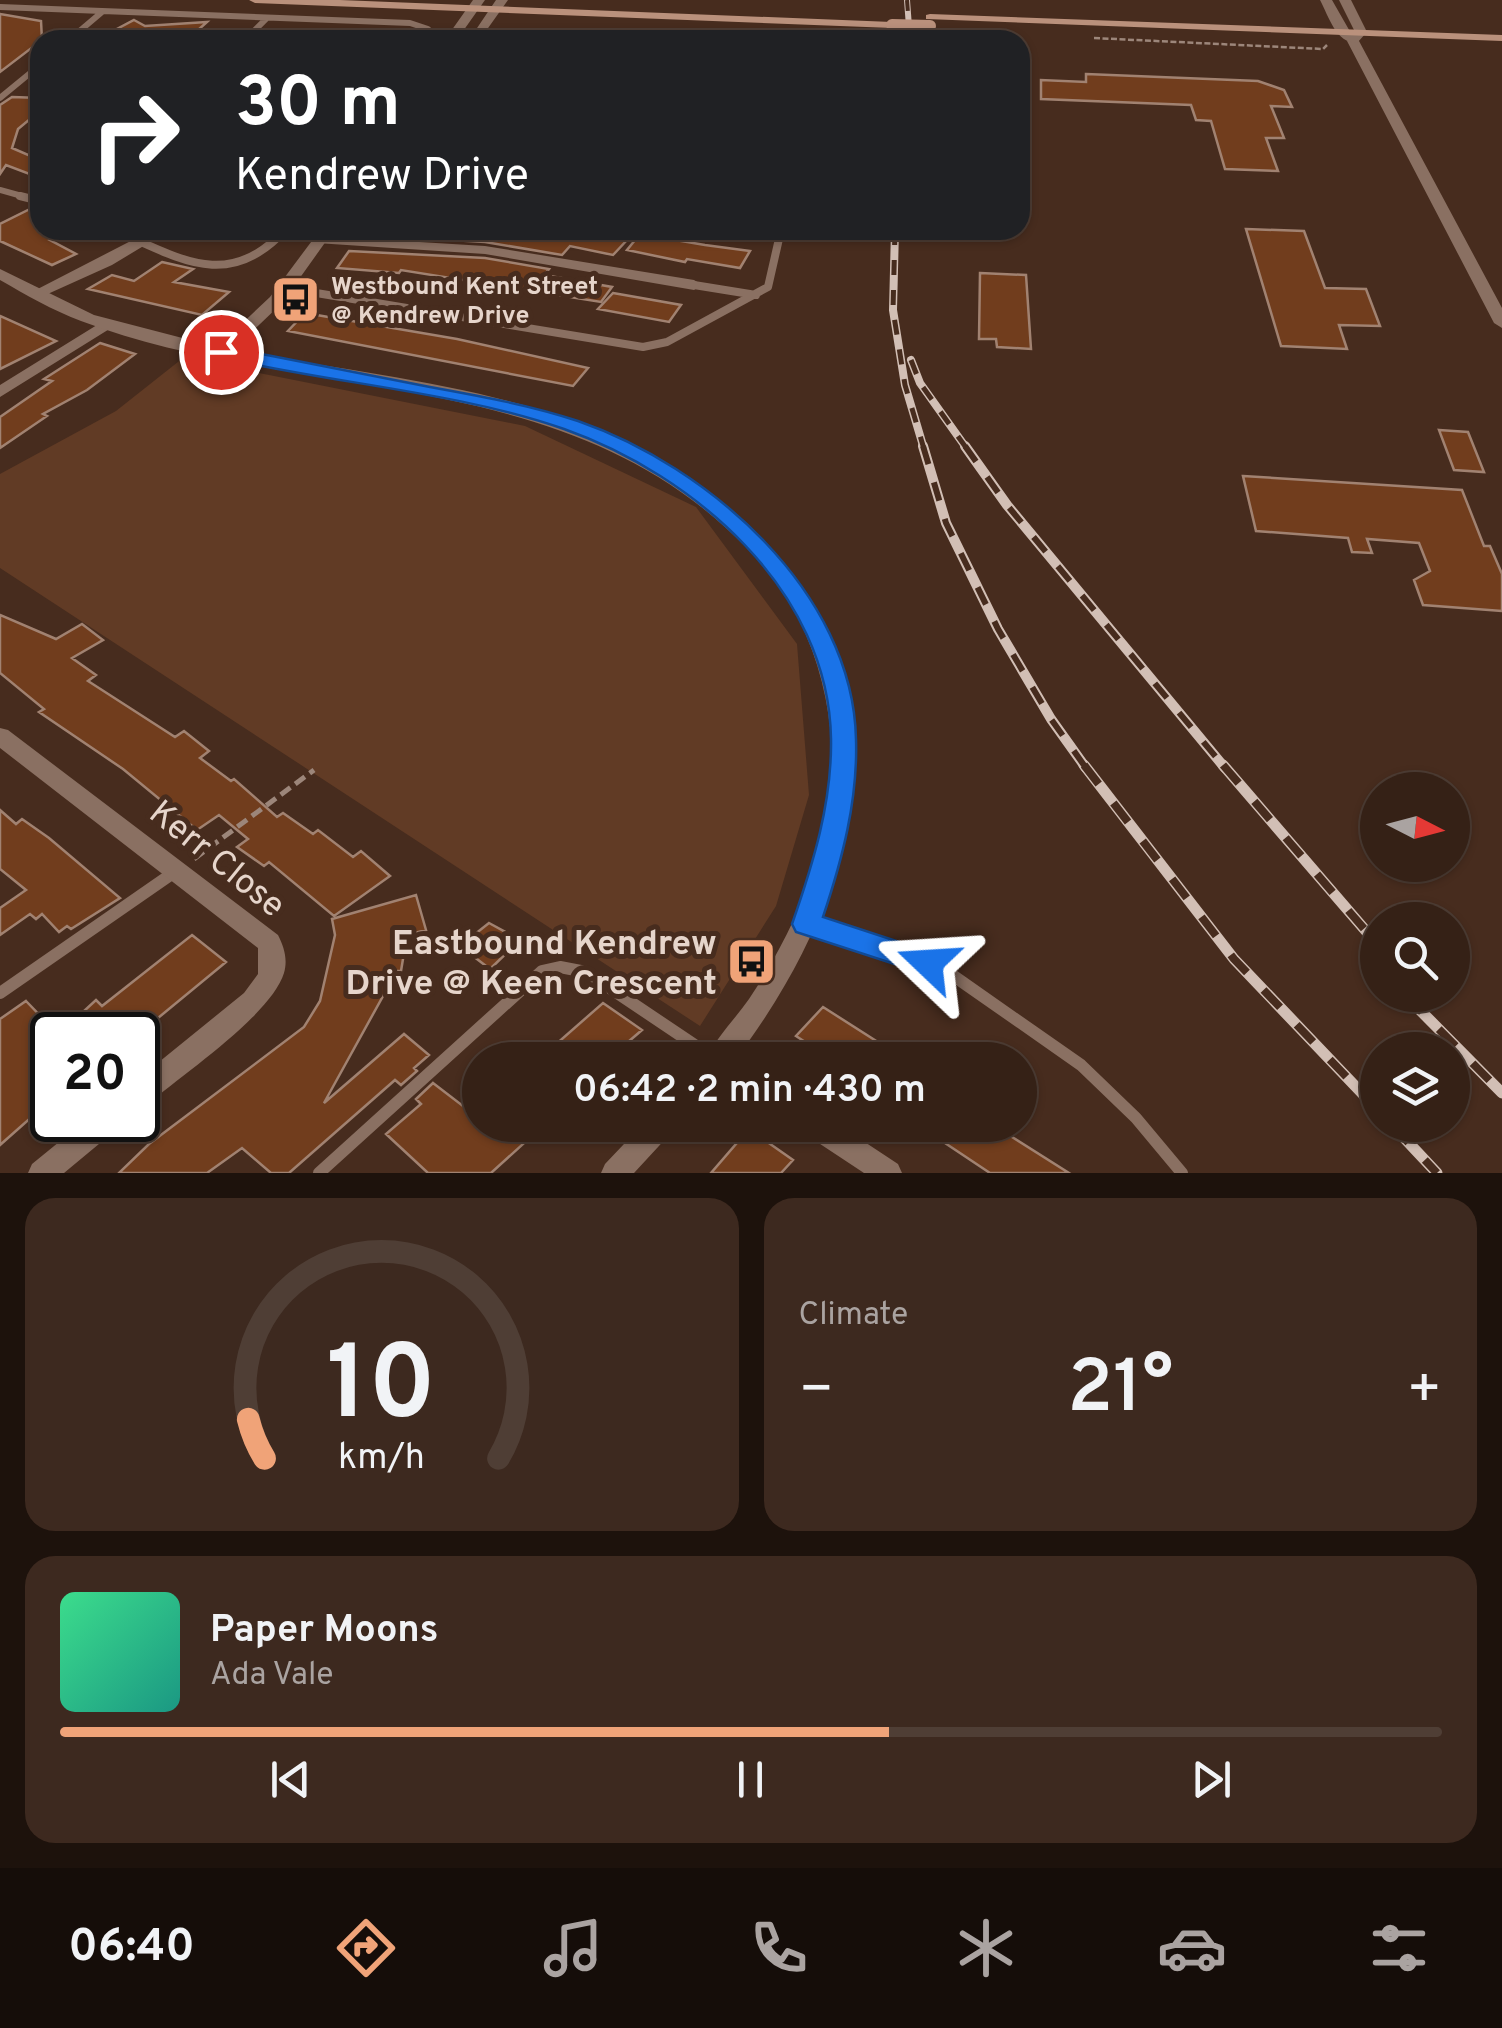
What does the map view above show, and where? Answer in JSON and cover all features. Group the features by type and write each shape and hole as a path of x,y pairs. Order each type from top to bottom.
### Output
{"main road":[{"path":"254,0 498,2 893,20 1502,38"},
{"path":"1352,35 1502,47"}],"street":[{"path":"1326,0 1352,35 1502,323"},
{"path":"1344,0 1352,35"},
{"path":"481,30 498,2"},
{"path":"458,30 476,4"},
{"path":"36,294 147,240"},
{"path":"221,352 286,288 320,240"},
{"path":"378,240 485,250 694,285"},
{"path":"0,274 106,324 221,352 491,404 571,425 650,460 718,506 752,538 782,572 823,648 836,689 844,737 840,798 829,858 806,924 757,1008 732,1042"},
{"path":"0,392 106,324"},
{"name":"Kerr Close","path":"0,736 186,865 269,942 274,955 266,986 160,1078"},
{"path":"42,1173 81,1142"},
{"path":"616,1173 644,1142"},
{"path":"841,1142 888,1173"}],"lane":[{"path":"0,7 410,23 428,30"},
{"path":"81,30 102,12"},
{"path":"255,30 266,18"},
{"path":"0,98 30,73"},
{"path":"0,190 30,199"},
{"path":"139,240 190,262 240,266 262,257 276,240"},
{"path":"286,288 643,347 667,342 756,296 770,283 779,240"},
{"path":"694,285 756,296"},
{"path":"0,993 186,865"},
{"path":"806,924 908,954 948,972 1081,1065 1136,1118 1182,1173"},
{"path":"464,1042 552,967 586,972 691,1042"},
{"path":"319,1173 462,1044"}],"path":[{"path":"1085,37 1323,49 1326,45"},
{"path":"186,865 314,770"}],"shaded area":[{"path":"183,358 525,426 696,507 797,644 809,795 776,906 700,1026 0,568 0,474 116,411"}],"building":[{"path":"0,14 41,21 41,30 30,30 30,49 0,72"},
{"path":"134,20 145,26 207,22 198,30 115,30"},
{"path":"1086,74 1258,81 1284,90 1292,107 1271,106 1284,138 1266,138 1278,171 1225,169 1211,121 1196,120 1191,105 1041,99 1041,80 1086,82"},
{"path":"12,97 30,98 30,119 18,129 12,148 30,156 30,174 6,165 0,174 0,105"},
{"path":"30,209 30,240 50,240 76,254 52,265 0,241 0,224"},
{"path":"1246,229 1304,231 1325,288 1366,289 1380,326 1339,325 1347,349 1281,346"},
{"path":"451,240 627,240 613,255 570,246 562,255"},
{"path":"635,240 675,240 750,251 740,268 627,250"},
{"path":"349,251 485,258 549,269 544,275 612,287 601,302 401,270 399,273 337,268"},
{"path":"162,262 193,269 174,282 229,292 202,315 88,289 112,275 134,281"},
{"path":"980,273 1026,275 1031,349 997,347 996,339 979,339"},
{"path":"613,293 681,305 669,322 598,309"},
{"path":"305,313 457,339 588,368 573,386 288,331"},
{"path":"0,316 56,341 0,369"},
{"path":"100,343 135,354 87,390 43,414 47,416 0,448 0,417 52,381 44,379"},
{"path":"1439,430 1468,432 1484,472 1454,470"},
{"path":"1243,476 1462,490 1484,546 1490,546 1502,574 1502,611 1423,605 1414,580 1430,571 1419,543 1367,539 1372,553 1352,552 1348,538 1256,531"},
{"path":"0,615 56,639 82,624 103,640 72,658 96,675 88,681 175,737 184,731 209,751 200,758 231,781 234,779 277,817 283,813 313,834 318,830 353,857 361,851 390,876 334,916 269,862 264,866 237,847 248,839 219,815 197,830 123,769 39,712 44,709 0,673"},
{"path":"0,810 16,824 22,819 49,838 120,898 71,929 67,926 59,932 42,914 36,919 30,914 0,935 0,908 26,890 0,869"},
{"path":"416,895 426,930 407,935 401,971 391,971 388,987 324,1103 404,1034 429,1055 414,1068 417,1071 401,1085 395,1080 289,1173 271,1173 242,1148 207,1173 119,1173 149,1144 160,1142 160,1136 304,1027 320,1001 335,935 332,919"},
{"path":"489,923 520,940 490,969 460,946"},
{"path":"192,935 226,962 160,1016 160,1012 83,1012 96,1000 102,1006"},
{"path":"26,1001 37,1012 30,1012 30,1118 0,1145 0,1019"},
{"path":"603,1003 642,1030 628,1042 559,1042"},
{"path":"823,1007 878,1042 805,1042 796,1036"},
{"path":"433,1083 462,1105 462,1142 525,1142 491,1173 428,1173 386,1134 421,1104 416,1099"},
{"path":"738,1142 767,1142 793,1160 781,1173 711,1173"},
{"path":"944,1142 1020,1142 1069,1173 990,1173"}],"railway":[{"path":"907,0 909,30"},
{"path":"895,240 893,310 905,385 924,449"},
{"path":"911,360 920,383 967,449"},
{"path":"923,446 946,523 998,629 1051,719 1086,768"},
{"path":"965,446 1007,505 1225,768"},
{"path":"1084,765 1234,959 1360,1091"},
{"path":"1223,765 1360,924"},
{"path":"1422,1012 1502,1093"},
{"path":"1408,1142 1437,1173"}],"place":[{"name":"Westbound Kent Street @ Kendrew Drive","path":"296,299"},
{"name":"Eastbound Kendrew Drive @ Keen Crescent","path":"752,962"}],"route":[{"path":"221,352 491,404 571,425 650,460 718,506 782,572 823,648 836,689 844,737 840,798 829,858 806,924 928,963"}]}
